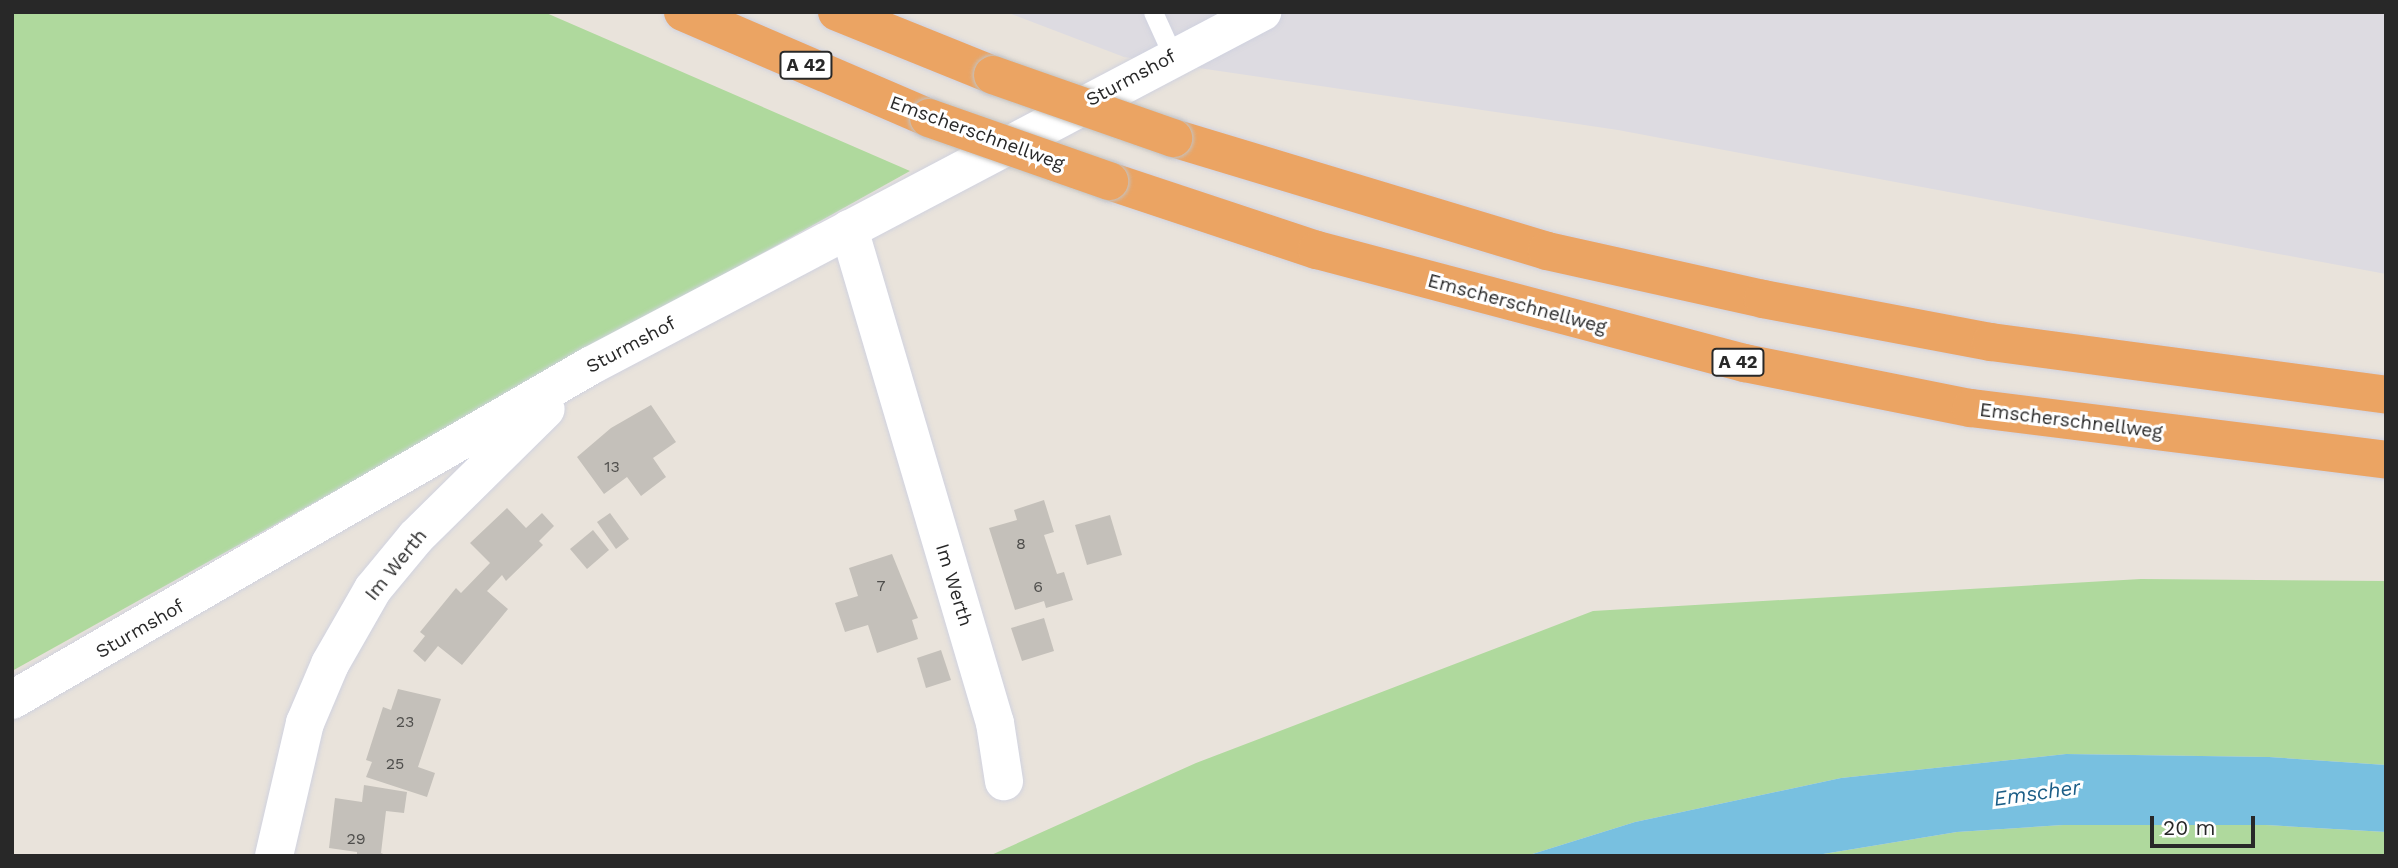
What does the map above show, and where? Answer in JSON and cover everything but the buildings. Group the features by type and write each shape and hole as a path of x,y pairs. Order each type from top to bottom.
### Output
{"highway":[{"name":"Emscherschnellweg","path":"683,12 929,118 1317,250 1745,363 1971,408 2386,460"},
{"path":"837,12 993,75 1173,138 1547,251 1749,296 1991,342 2386,395"}],"street":[{"name":"Sturmshof","path":"12,700 590,366 1172,56 1262,12"},
{"name":"Im Werth","path":"849,229 995,723 1004,781"},
{"name":"Im Werth","path":"274,856 305,723 330,664 373,589 416,537 590,366"}],"lane":[{"path":"1153,12 1172,56"}],"shaded area":[{"path":"1006,12 2386,12 2386,274 1618,130 1124,57"}],"green space":[{"path":"12,12 544,12 910,171 12,671"},
{"path":"2141,579 2386,581 2386,765 2269,757 2066,754 1841,778 1635,822 1526,856 989,856 1196,763 1593,611"},
{"path":"2063,825 2266,825 2386,832 2386,856 1811,856 1957,832"}],"water":[{"name":"Emscher","path":"2066,754 2269,757 2386,765 2386,832 2266,825 2063,825 1957,832 1811,856 1526,856 1635,822 1841,778"}]}
